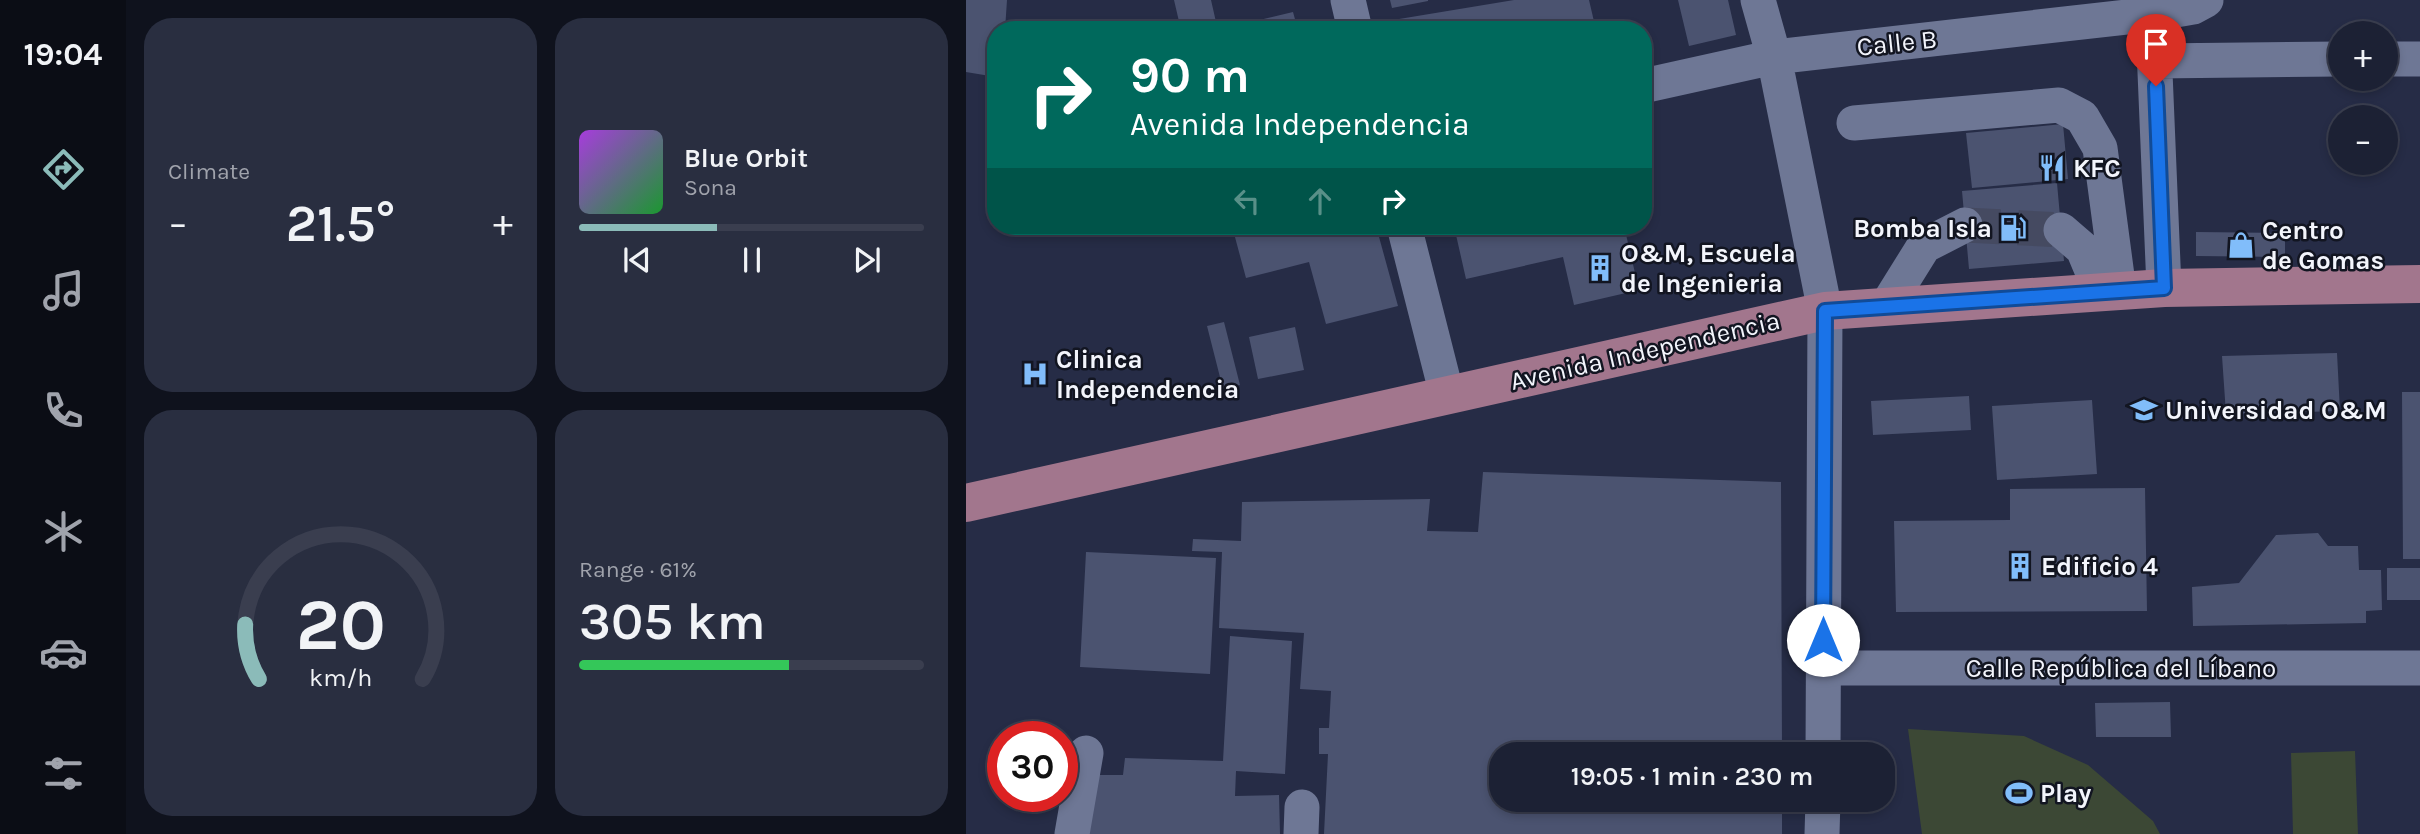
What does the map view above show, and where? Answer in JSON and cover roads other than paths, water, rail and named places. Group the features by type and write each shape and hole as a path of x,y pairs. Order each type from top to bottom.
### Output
{"main road":[{"name":"Avenida Independencia","path":"966,503 1825,311 2164,288 2420,284"}],"street":[{"path":"1348,0 1353,21"},
{"path":"1758,0 1774,57 1825,311 1823,742"},
{"name":"Calle B","path":"1652,84 1774,57 2152,7 2193,7 2206,0"},
{"path":"2152,7 2164,288"},
{"path":"2155,61 2328,59"},
{"path":"2398,59 2420,59"},
{"path":"1854,122 2059,105 2082,117 2101,148 2110,292"},
{"path":"1886,307 1924,246 1965,225"},
{"path":"2061,230 2083,249 2110,292"},
{"path":"1406,235 1447,395"},
{"name":"Calle República del Líbano","path":"1823,668 2420,668"},
{"path":"1072,834 1086,753"},
{"path":"1822,812 1822,834"}],"tunnel":[{"path":"1965,225 2061,230"}],"place":[{"name":"KFC","path":"2052,168"},
{"name":"Bomba Isla","path":"2013,228"},
{"name":"Centro de Gomas","path":"2241,245"},
{"name":"O&M, Escuela de Ingenieria","path":"1600,268"},
{"name":"Clinica Independencia","path":"1035,374"},
{"name":"Universidad O&M","path":"2144,410"},
{"name":"Edificio 4","path":"2020,566"},
{"name":"Play","path":"2019,793"}]}
